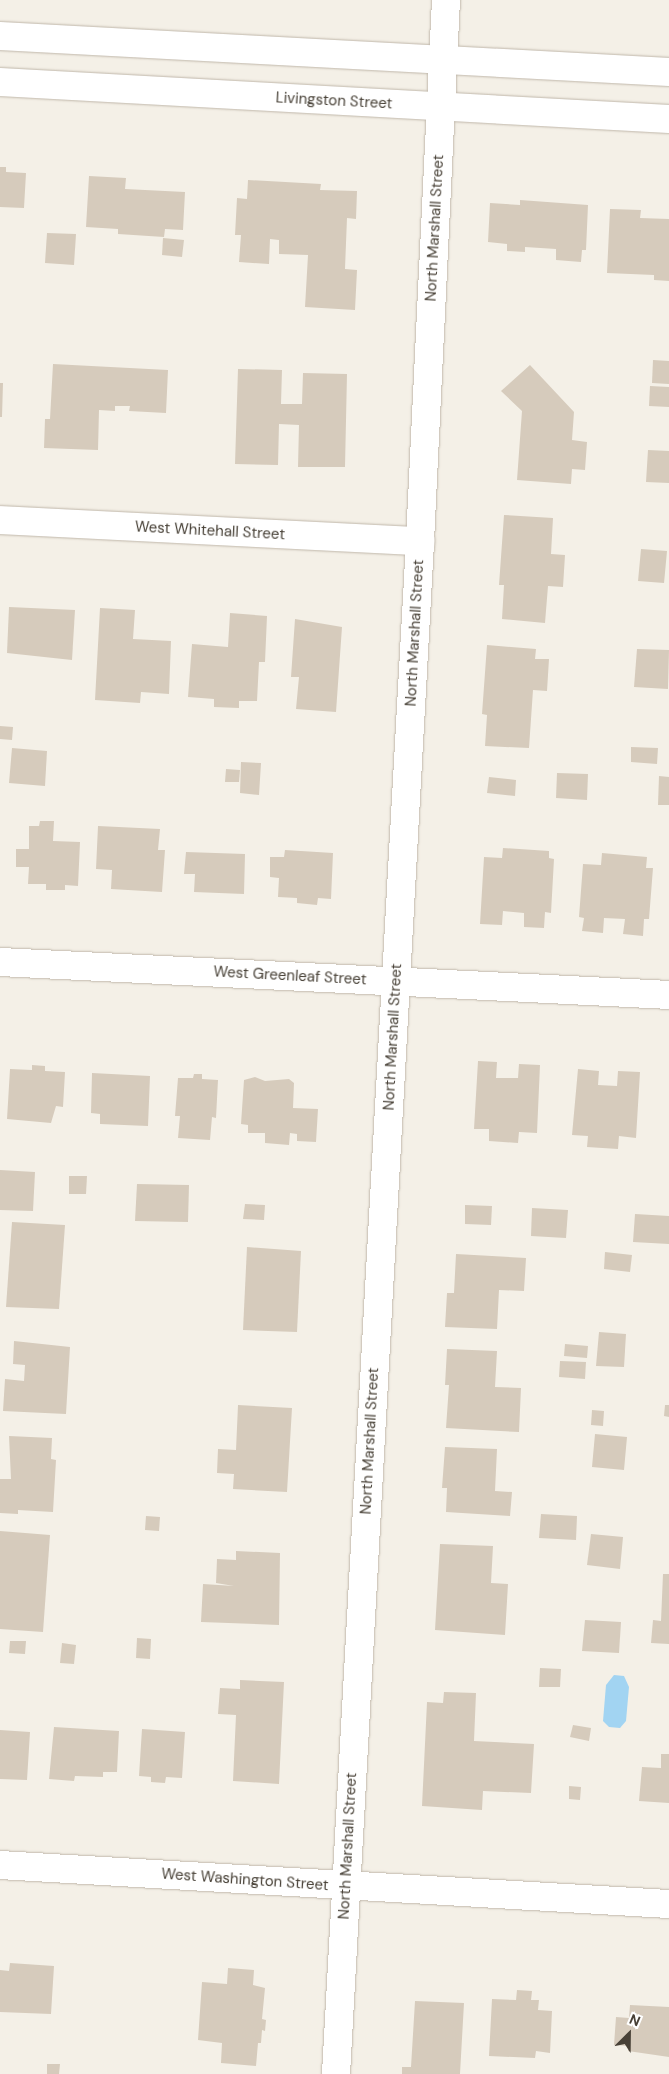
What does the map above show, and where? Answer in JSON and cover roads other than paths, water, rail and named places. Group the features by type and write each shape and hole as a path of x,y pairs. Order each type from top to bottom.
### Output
{"street":[{"name":"North Marshall Street","path":"336,2074 420,541 446,0"},
{"path":"0,36 443,62 669,72"},
{"name":"Livingston Street","path":"0,82 669,120"},
{"name":"West Whitehall Street","path":"0,520 420,541"},
{"name":"West Greenleaf Street","path":"0,962 669,995"},
{"name":"West Washington Street","path":"0,1865 669,1904"}],"water":[{"path":"614,1675 624,1676 629,1687 626,1721 620,1728 609,1727 603,1721 606,1685"}]}
